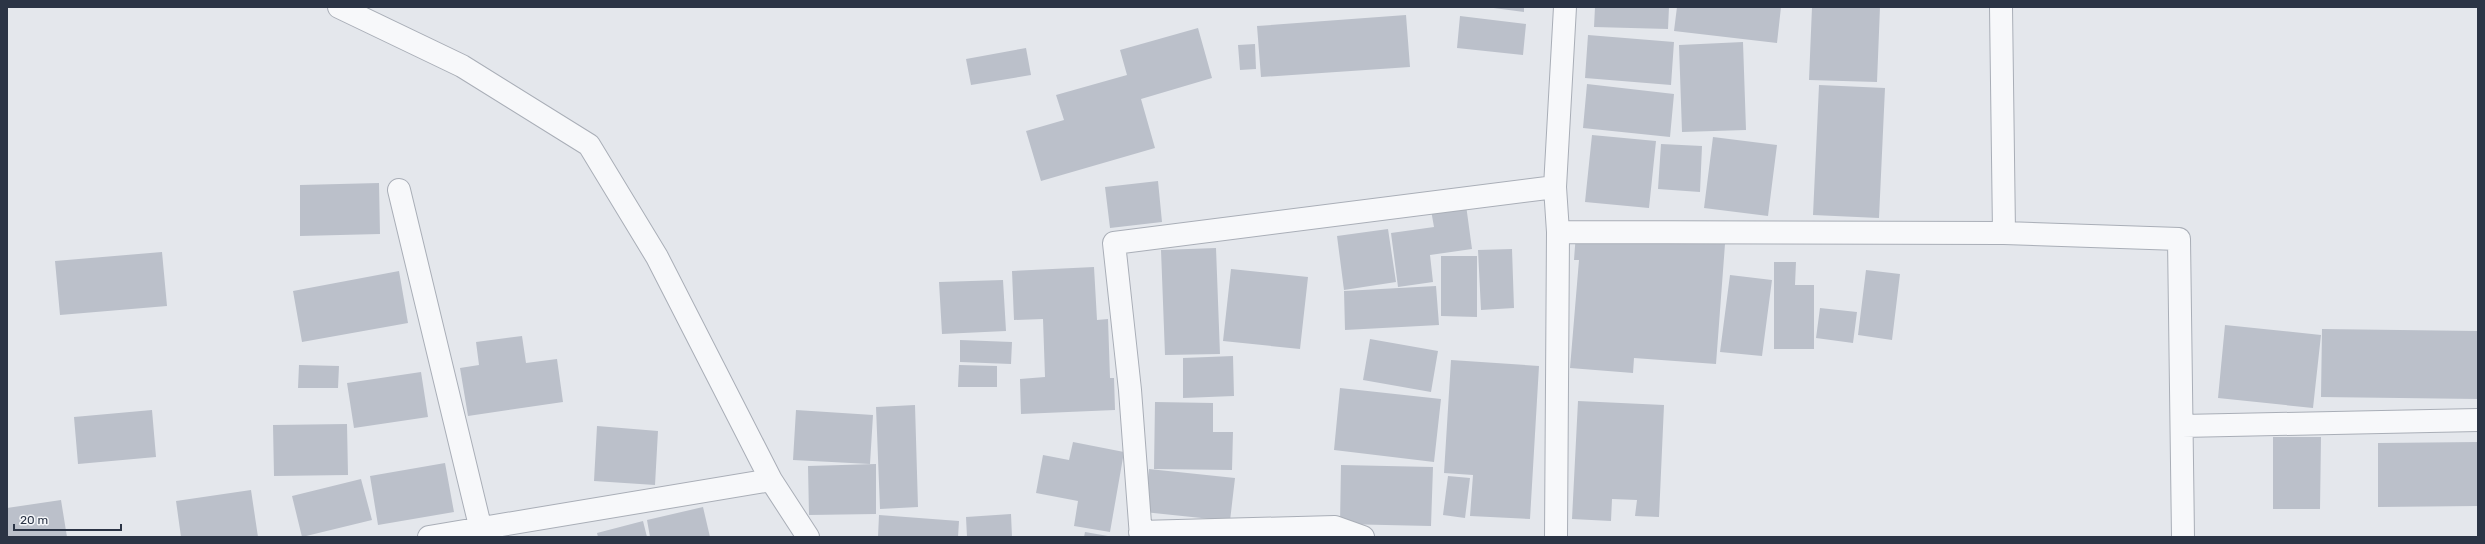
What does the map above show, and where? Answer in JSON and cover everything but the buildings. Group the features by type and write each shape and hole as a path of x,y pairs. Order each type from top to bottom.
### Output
{"street":[{"path":"339,7 462,66 589,145 657,257 771,480 808,537"},
{"path":"1556,537 1558,232 1555,187 1565,7"},
{"path":"2001,7 2004,233"},
{"path":"1362,537 1335,527 1141,535 1130,390 1114,243 1555,187"},
{"path":"399,190 481,530"},
{"path":"1558,232 2004,233 2179,239 2184,537"},
{"path":"2182,426 2478,420"},
{"path":"429,537 481,530 771,480"}]}
